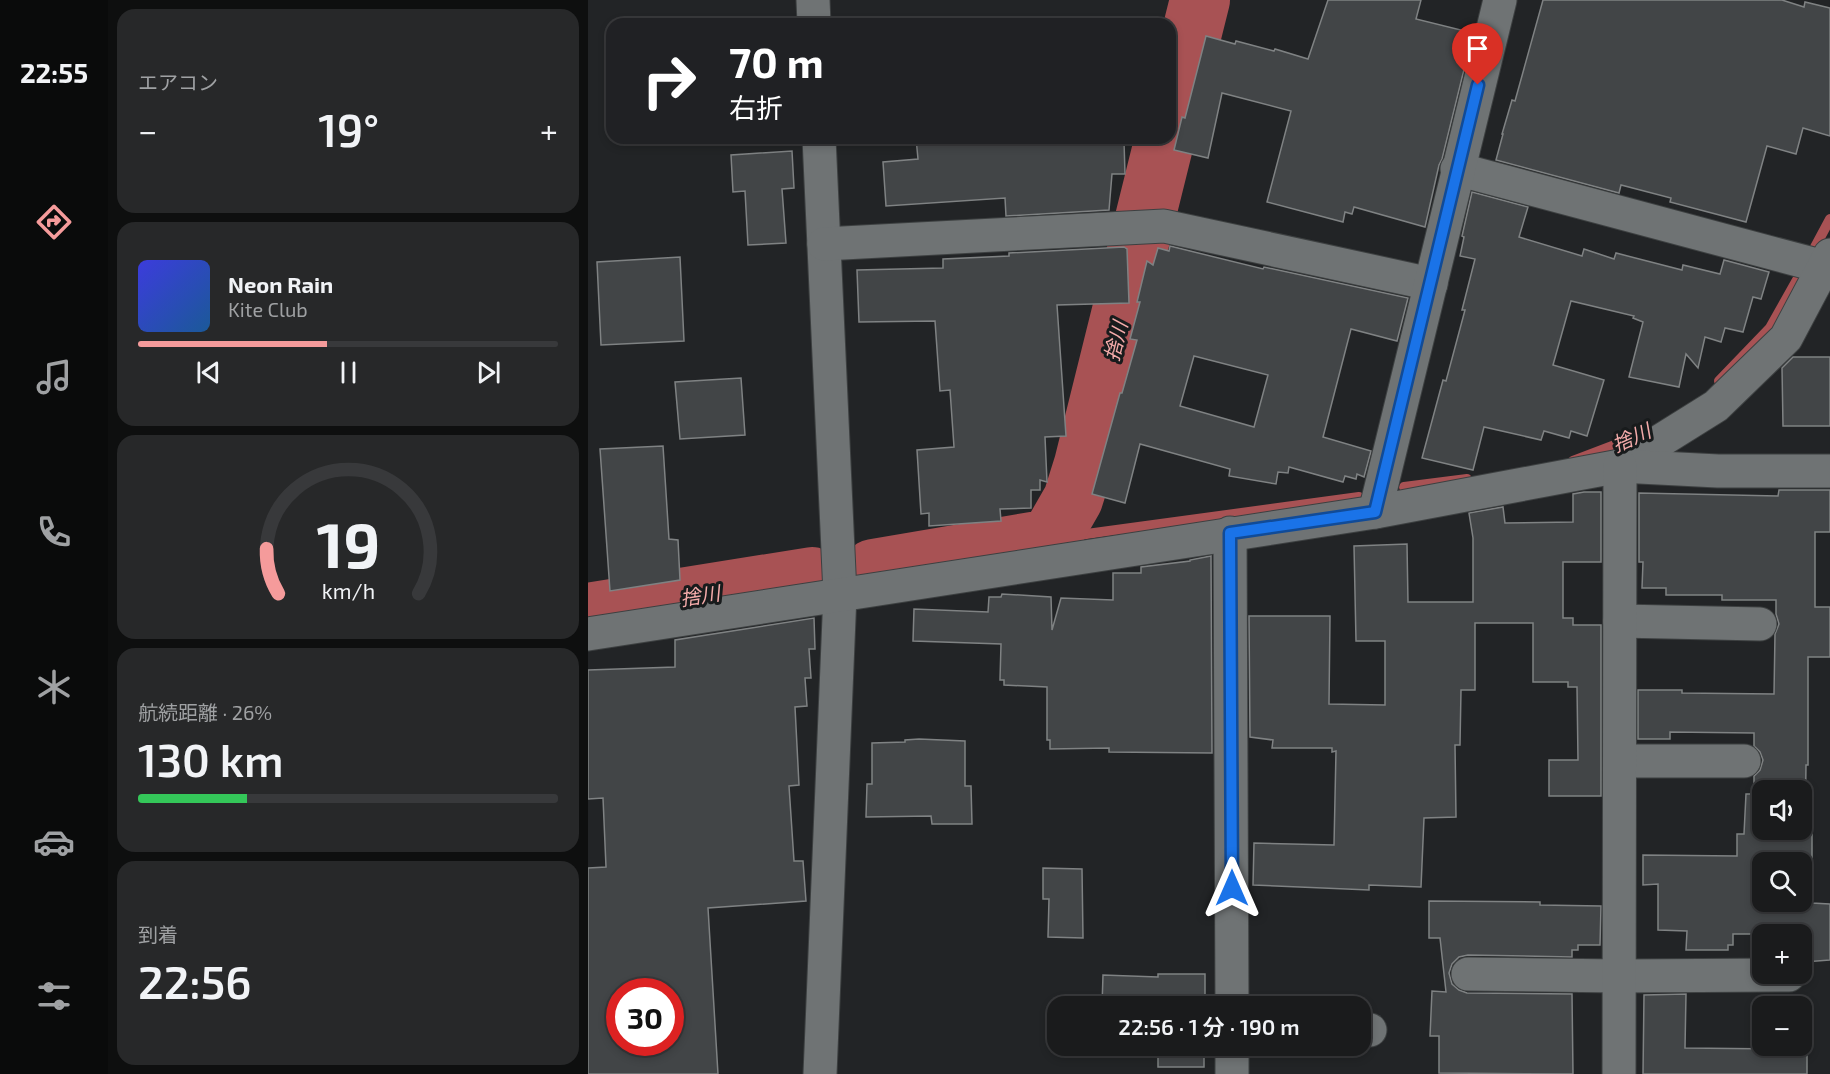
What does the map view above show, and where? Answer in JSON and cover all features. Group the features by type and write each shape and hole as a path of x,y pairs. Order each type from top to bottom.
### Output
{"street":[{"path":"813,0 814,18"},
{"path":"1375,512 1500,0"},
{"path":"819,144 840,594 820,1074"},
{"path":"1457,169 1827,261 1786,338 1716,406 1620,465"},
{"path":"824,244 1164,226 1431,284"},
{"path":"1619,1074 1620,465"},
{"path":"588,634 1375,512 1620,465 1718,471 1830,471"},
{"path":"1230,533 1232,996"},
{"path":"1620,621 1760,624"},
{"path":"1620,761 1744,761"},
{"path":"1468,974 1752,975"},
{"path":"1232,1056 1232,1074"}],"building":[{"path":"1328,0 1421,0 1416,19 1473,33 1425,227 1354,207 1352,214 1345,212 1343,222 1267,202 1291,111 1222,93 1208,158 1174,150 1182,117 1185,118 1206,36 1235,44 1236,41 1274,51 1275,49 1308,59"},
{"path":"1543,0 1782,0 1804,7 1805,2 1830,8 1830,136 1803,128 1796,154 1767,146 1746,222 1670,202 1671,198 1621,185 1619,193 1496,160"},
{"path":"917,144 1124,144 1125,174 1112,174 1109,210 1006,216 1005,198 886,206 883,162 918,159"},
{"path":"792,151 794,188 782,189 786,243 748,245 745,191 733,192 731,155"},
{"path":"1472,192 1528,207 1519,237 1582,256 1584,249 1614,259 1616,253 1682,270 1683,265 1720,274 1724,260 1769,272 1761,299 1753,297 1743,332 1725,328 1721,342 1705,337 1698,368 1686,354 1679,387 1629,377 1643,322 1633,318 1634,316 1571,301 1553,365 1604,380 1587,436 1571,431 1569,438 1544,431 1541,440 1484,427 1473,470 1422,458 1465,310 1462,310 1475,259 1460,256"},
{"path":"1170,246 1263,269 1264,267 1408,298 1397,341 1351,329 1323,437 1371,451 1364,477 1357,474 1356,479 1345,476 1343,482 1289,467 1288,473 1278,472 1276,484 1229,476 1230,469 1140,444 1125,503 1092,494 1137,340 1130,339 1140,302 1137,302 1147,261 1153,265 1158,248 1169,251","holes":["1194,356 1268,375 1254,427 1180,406"]},
{"path":"1124,247 1127,249 1129,303 1057,305 1066,436 1045,437 1047,482 1040,480 1040,490 1031,490 1031,508 1000,509 1001,521 929,526 929,513 921,514 917,450 954,447 950,390 940,391 935,321 859,322 857,270 943,268 943,259"},
{"path":"680,257 684,341 601,345 597,262"},
{"path":"1793,357 1830,357 1830,426 1783,426 1782,368"},
{"path":"741,378 745,435 680,439 675,382"},
{"path":"663,446 669,539 678,540 680,580 610,591 600,449"},
{"path":"1779,490 1830,490 1830,532 1815,532 1815,607 1830,607 1830,657 1808,657 1808,765 1806,765 1806,780 1754,780 1763,760 1760,752 1754,746 1754,733 1670,732 1670,739 1638,739 1638,690 1774,694 1775,634 1779,624 1776,600 1722,600 1722,595 1666,595 1666,588 1642,588 1643,562 1639,562 1639,493 1778,496"},
{"path":"1601,492 1601,562 1563,562 1563,618 1573,618 1573,625 1601,625 1601,796 1549,796 1549,760 1578,760 1577,687 1568,687 1568,682 1533,682 1533,623 1475,623 1475,690 1461,690 1460,745 1455,745 1456,817 1424,818 1421,887 1369,885 1369,890 1253,885 1254,843 1334,845 1336,751 1332,752 1332,748 1272,748 1273,740 1250,737 1249,616 1330,616 1329,704 1385,705 1385,641 1356,641 1354,546 1407,544 1408,602 1473,602 1473,538 1469,513 1503,507 1505,523 1573,522 1573,494"},
{"path":"1211,556 1212,753 1109,752 1109,748 1050,749 1050,740 1047,740 1047,687 1004,685 1004,680 1000,680 1001,644 913,641 914,609 988,612 989,597 1001,597 1002,594 1051,597 1052,630 1061,598 1113,600 1113,573 1141,573 1141,567"},
{"path":"814,618 815,649 809,649 811,678 805,678 807,706 795,707 799,785 789,786 794,861 803,861 806,901 708,908 718,1074 588,1074 588,868 606,867 603,798 588,799 588,670 675,667 675,640"},
{"path":"905,740 965,741 965,786 971,786 972,824 932,824 931,816 866,817 867,784 872,784 872,743 905,742"},
{"path":"1746,794 1752,794 1752,840 1812,840 1812,852 1752,852 1752,912 1812,912 1812,903 1830,904 1830,960 1812,961 1812,924 1752,924 1752,934 1733,934 1733,945 1728,945 1728,950 1686,950 1687,931 1658,930 1658,884 1643,885 1643,855 1737,856 1737,834 1744,834"},
{"path":"1043,868 1082,869 1083,938 1048,937 1049,899 1043,899"},
{"path":"1429,901 1540,902 1540,905 1601,906 1600,945 1578,945 1578,950 1572,950 1572,957 1468,955 1459,957 1452,964 1449,973 1452,984 1467,993 1572,994 1573,1074 1439,1073 1439,1036 1430,1036 1432,991 1446,992 1440,938 1429,938"},
{"path":"1158,974 1205,974 1205,996 1102,996 1103,975 1158,977"},
{"path":"1686,994 1685,1048 1752,1049 1752,1056 1807,1056 1807,1074 1643,1074 1644,995"},
{"path":"1158,1056 1204,1056 1204,1067 1158,1067"}],"waterway":[{"name":"捨川","path":"1176,96 1200,0"},
{"name":"捨川","path":"873,569 1050,539 1073,499 1084,464 1164,144"},
{"name":"捨川","path":"1815,247 1830,219"},
{"name":"捨川","path":"1719,381 1770,328 1797,280"},
{"name":"捨川","path":"1573,461 1636,437 1648,430"},
{"name":"捨川","path":"1404,487 1467,479"},
{"name":"捨川","path":"1050,539 1359,497"},
{"name":"捨川","path":"588,613 812,577"}],"route":[{"path":"1232,888 1230,533 1375,512 1478,85"}]}
